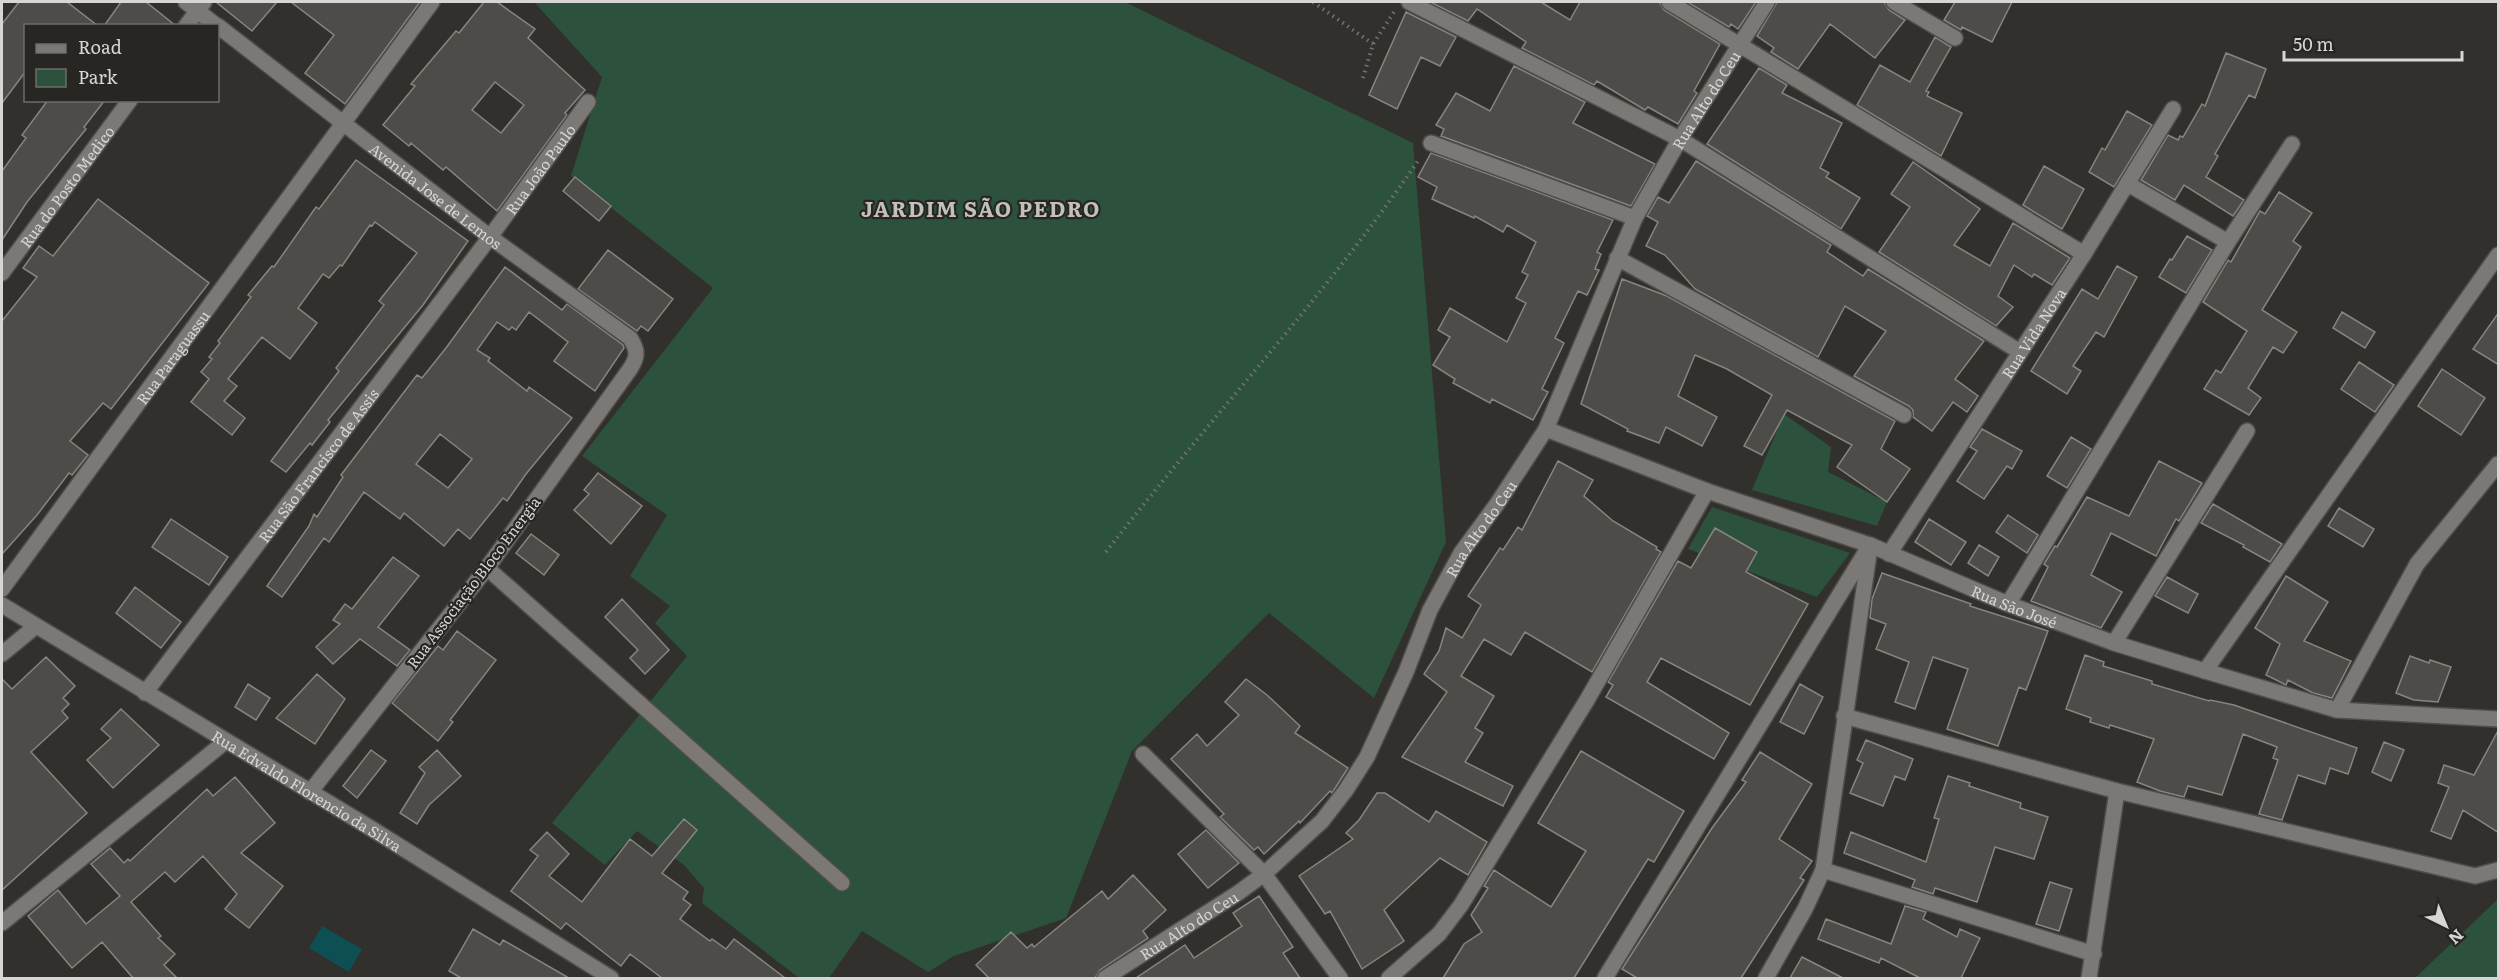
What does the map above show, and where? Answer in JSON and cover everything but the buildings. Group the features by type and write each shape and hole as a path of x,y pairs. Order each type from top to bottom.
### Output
{"street":[{"name":"Rua Paraguassu","path":"2,589 432,2"},
{"path":"1669,2 2084,254"},
{"name":"Rua Alto do Ceu","path":"1105,978 1264,874 1322,821 1346,790 1367,757 1406,672 1430,610 1461,553 1497,504 1546,429 1635,218 1680,140 1767,2"},
{"path":"1894,2 1955,38"},
{"name":"Avenida Jose de Lemos","path":"196,4 215,24"},
{"path":"187,24 196,4"},
{"path":"1402,6 1680,140 2020,352"},
{"name":"Avenida Jose de Lemos","path":"219,28 490,237 630,338 636,347 636,359 630,369"},
{"name":"Rua do Posto Medico","path":"2,273 129,102"},
{"name":"Rua João Paulo","path":"490,237 588,102"},
{"name":"Rua Vida Nova","path":"1889,554 2084,254 2173,109"},
{"path":"1431,142 1635,218"},
{"path":"2008,604 2228,242 2292,144"},
{"path":"2128,184 2228,242"},
{"name":"Rua São Francisco de Assis","path":"145,693 490,237"},
{"path":"2205,671 2499,255"},
{"path":"1617,258 1904,415"},
{"name":"Rua Associação Bloco Energia","path":"310,792 487,567 630,369"},
{"name":"Rua São José","path":"1546,429 1707,491 1870,545 2008,604 2114,643 2205,671 2337,710 2499,719"},
{"path":"2114,643 2247,431"},
{"path":"2337,710 2417,564 2499,464"},
{"path":"1389,978 1439,934 1461,905 1587,700 1707,491"},
{"path":"1766,978 1805,909 1823,870 1870,545"},
{"path":"1605,978 1870,545"},
{"path":"487,567 842,883"},
{"name":"Rua Edvaldo Florencio da Silva","path":"2,605 611,978"},
{"path":"2,654 36,626"},
{"path":"1844,716 2116,791 2475,876 2499,870"},
{"path":"2,923 226,741"},
{"path":"1143,754 1264,874 1340,978"},
{"path":"2089,978 2116,791"},
{"path":"1823,870 2094,954"}],"path":[{"path":"1313,2 1373,44"},
{"path":"1363,78 1373,44 1402,6"},
{"path":"1107,552 1160,483 1381,216 1431,142"}],"green space":[{"path":"534,2 1125,2 1413,143 1446,542 1374,698 1269,613 1132,751 1066,918 954,956 928,972 862,931 829,978 799,978 702,903 704,888 684,865 637,831 605,865 552,823 687,656 655,623 670,606 630,576 667,515 582,456 713,288 571,176 602,77"},
{"path":"1784,414 1831,447 1828,472 1887,502 1877,526 1752,490"},
{"path":"1712,507 1850,553 1817,597 1688,549"},
{"path":"2498,899 2498,978 2415,978"}],"water":[{"path":"322,926 362,949 349,972 309,948"}],"district":[{"name":"JARDIM SÃO PEDRO","path":"981,207"}]}
